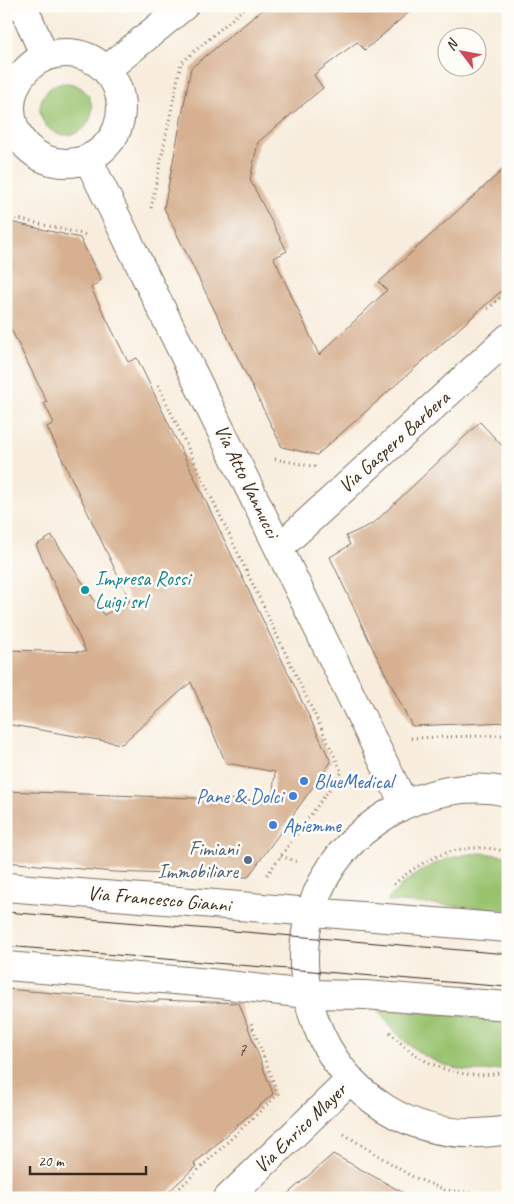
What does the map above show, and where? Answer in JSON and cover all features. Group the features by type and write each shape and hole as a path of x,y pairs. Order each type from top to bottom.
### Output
{"street":[{"path":"23,6 45,57"},
{"path":"106,70 184,6"},
{"path":"59,53 73,53 96,61 106,70 119,90 122,104 120,122 108,145 88,159 69,164 52,162 14,148 11,111 14,92 20,78 29,68 45,57 59,53"},
{"name":"Via Atto Vannucci","path":"88,159 280,547 404,804"},
{"name":"Via Gaspero Barbera","path":"280,547 508,338"},
{"path":"508,792 482,789 442,792 404,804 364,831 346,848 329,872 311,911 305,945 304,970 313,1019 324,1042 350,1080 366,1094 388,1110 430,1128 468,1133 508,1130"},
{"name":"Via Francesco Gianni","path":"6,887 508,928"},
{"path":"6,966 210,983 307,994 365,995 508,1006"},
{"name":"Via Enrico Mayer","path":"228,1198 350,1080"}],"path":[{"path":"150,210 181,63 248,6"},
{"path":"6,216 86,235 89,242"},
{"path":"486,310 508,290"},
{"path":"156,382 342,772 266,876"},
{"path":"275,459 315,467 322,461"},
{"path":"405,736 406,738 508,735"},
{"path":"388,886 418,864 439,855 476,848 508,852"},
{"path":"169,1198 278,1094 248,1016"},
{"path":"384,1027 405,1049 431,1065 462,1074 478,1075 508,1071"},
{"path":"337,1138 342,1133 411,1176 445,1190 498,1196 508,1194"}],"green space":[{"path":"61,83 71,83 80,87 88,95 92,109 88,123 80,131 71,135 61,135 52,131 44,123 40,114 40,104 44,95 52,87"},
{"path":"481,853 508,856 508,910 387,901 406,882 429,867 454,857"},
{"path":"378,1009 508,1019 508,1067 489,1071 470,1071 451,1067 434,1060 417,1051 402,1039"}],"building":[{"path":"267,6 416,6 365,50 357,42 314,75 323,88 258,142 250,180 287,251 274,258 319,355 387,290 379,282 508,165 508,285 317,455 282,447 164,208 191,68"},
{"path":"6,221 80,238 101,280 91,288 128,362 137,358 331,762 248,877 114,872 6,862 6,791 272,801 275,772 226,763 191,682 122,744 6,724 6,650 86,652 36,545 52,536 104,615 130,601 47,427 54,423 44,403 47,402 6,319"},
{"path":"480,422 508,452 508,722 412,726 372,647 330,557 350,545 346,536 374,523"},
{"path":"6,989 158,1002 158,1000 239,1003 273,1094 194,1164 196,1166 162,1198 6,1198"},
{"path":"333,1154 413,1198 283,1198"}],"tram line":[{"path":"6,912 508,954"},
{"path":"6,946 508,987"}],"place":[{"name":"Impresa Rossi Luigi srl","path":"85,590"},
{"name":"BlueMedical","path":"304,781"},
{"name":"Pane & Dolci","path":"293,796"},
{"name":"Apiemme","path":"273,825"},
{"name":"Fimiani Immobiliare","path":"248,860"}]}
